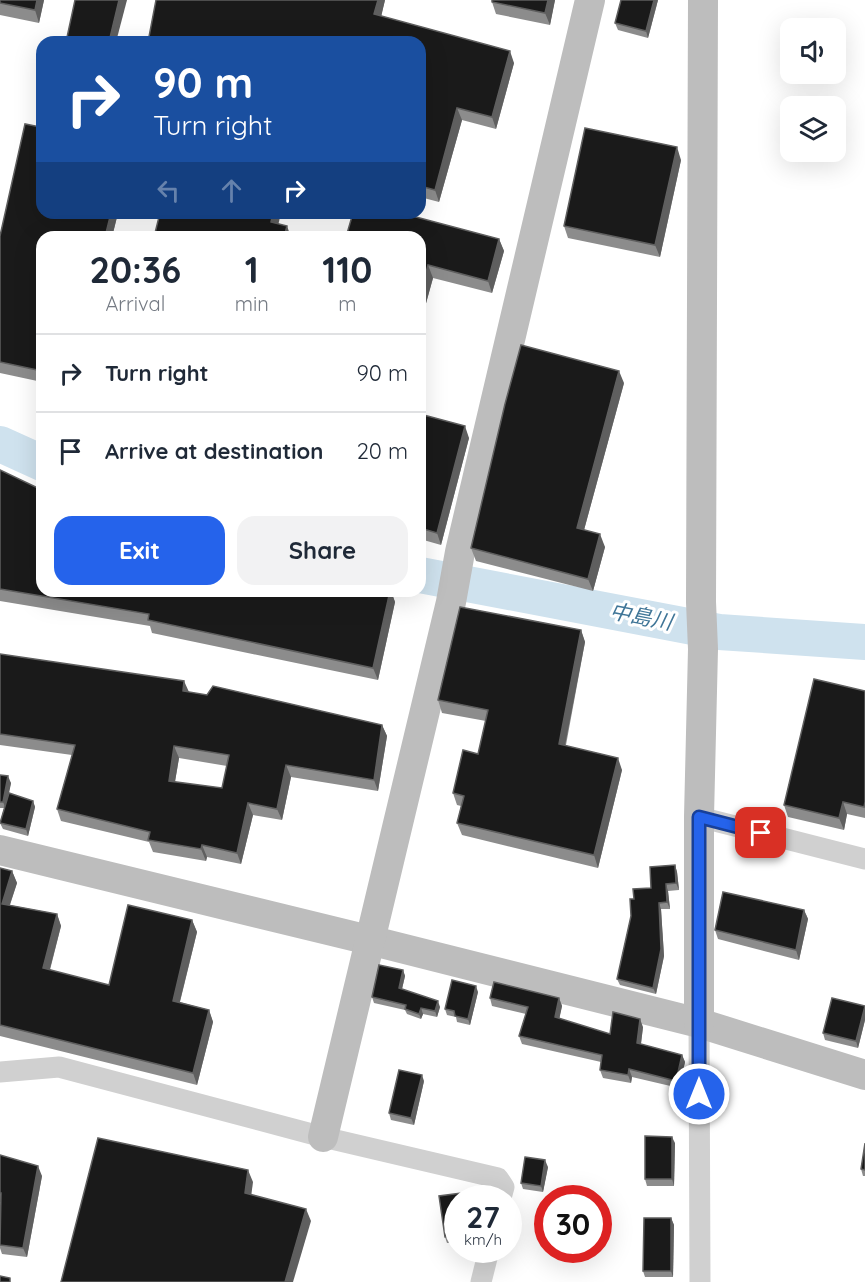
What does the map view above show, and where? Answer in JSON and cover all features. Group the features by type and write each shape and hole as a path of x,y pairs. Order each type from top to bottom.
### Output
{"street":[{"path":"323,1137 451,602 460,552 590,0"},
{"path":"700,1282 699,817 703,649 701,602 703,0"},
{"path":"699,817 865,859"},
{"path":"0,850 699,1023 865,1075"},
{"path":"0,1072 59,1067 323,1137 498,1178 503,1185"},
{"path":"481,1282 486,1263"}],"building":[{"path":"0,0 37,0 35,10 0,3"},
{"path":"75,0 119,0 110,36 67,36"},
{"path":"156,0 378,0 374,14 510,51 492,117 457,108 435,190 426,188 426,36 149,36"},
{"path":"492,0 548,0 545,13 492,2"},
{"path":"621,0 654,0 646,31 615,23"},
{"path":"25,124 36,126 36,219 110,219 106,231 36,231 36,370 0,362 0,236"},
{"path":"585,128 677,147 655,245 564,226"},
{"path":"158,219 272,219 271,222 287,226 286,231 156,231"},
{"path":"351,219 424,219 499,239 488,281 428,265 426,273 426,231 348,231"},
{"path":"521,345 619,371 577,528 600,534 588,579 471,548"},
{"path":"426,416 465,426 437,533 426,530"},
{"path":"0,470 36,487 36,595 0,589"},
{"path":"48,597 389,597 373,668 148,620 149,614"},
{"path":"460,607 581,630 559,744 618,758 594,855 457,823 464,796 453,793 463,750 478,754 488,710 438,700"},
{"path":"0,654 184,681 183,691 207,695 213,686 382,725 374,780 286,765 277,809 248,803 237,853 202,845 201,849 148,840 150,832 57,809 75,745 0,734","holes":["174,746 229,755 222,788 169,781"]},
{"path":"814,679 865,691 864,807 843,802 839,818 784,805"},
{"path":"0,775 8,776 3,802 0,802"},
{"path":"9,793 33,801 26,829 0,823"},
{"path":"675,865 676,883 666,884 667,902 659,903 661,949 653,988 617,979 631,916 630,899 634,899 633,889 651,888 650,867"},
{"path":"0,868 12,871 2,904 57,914 43,968 109,985 128,905 192,920 173,1001 209,1010 193,1073 0,1025"},
{"path":"723,892 804,910 796,950 715,930"},
{"path":"379,965 403,970 399,988 438,1001 435,1011 421,1008 419,1014 405,1009 406,1005 372,997"},
{"path":"452,980 476,986 468,1019 455,1016 454,1011 445,1009"},
{"path":"494,982 559,998 555,1017 610,1034 613,1012 640,1019 637,1043 682,1055 676,1081 629,1069 628,1075 600,1070 602,1055 519,1036 528,1007 490,998"},
{"path":"832,998 865,1006 856,1041 823,1033"},
{"path":"399,1070 422,1075 411,1118 389,1113"},
{"path":"645,1136 672,1137 672,1179 645,1179"},
{"path":"98,1138 248,1170 245,1193 306,1209 285,1282 61,1282"},
{"path":"865,1143 865,1170 861,1169"},
{"path":"0,1155 38,1166 23,1248 0,1245"},
{"path":"525,1157 545,1160 541,1185 521,1183"},
{"path":"444,1195 444,1230 439,1196"},
{"path":"644,1218 671,1218 671,1271 643,1271"},
{"path":"0,1276 10,1278 10,1282 0,1282"}],"waterway":[{"name":"中島川","path":"0,444 36,460"},
{"name":"中島川","path":"426,576 719,632 865,642"}],"route":[{"path":"699,1094 699,817 761,833"}]}
